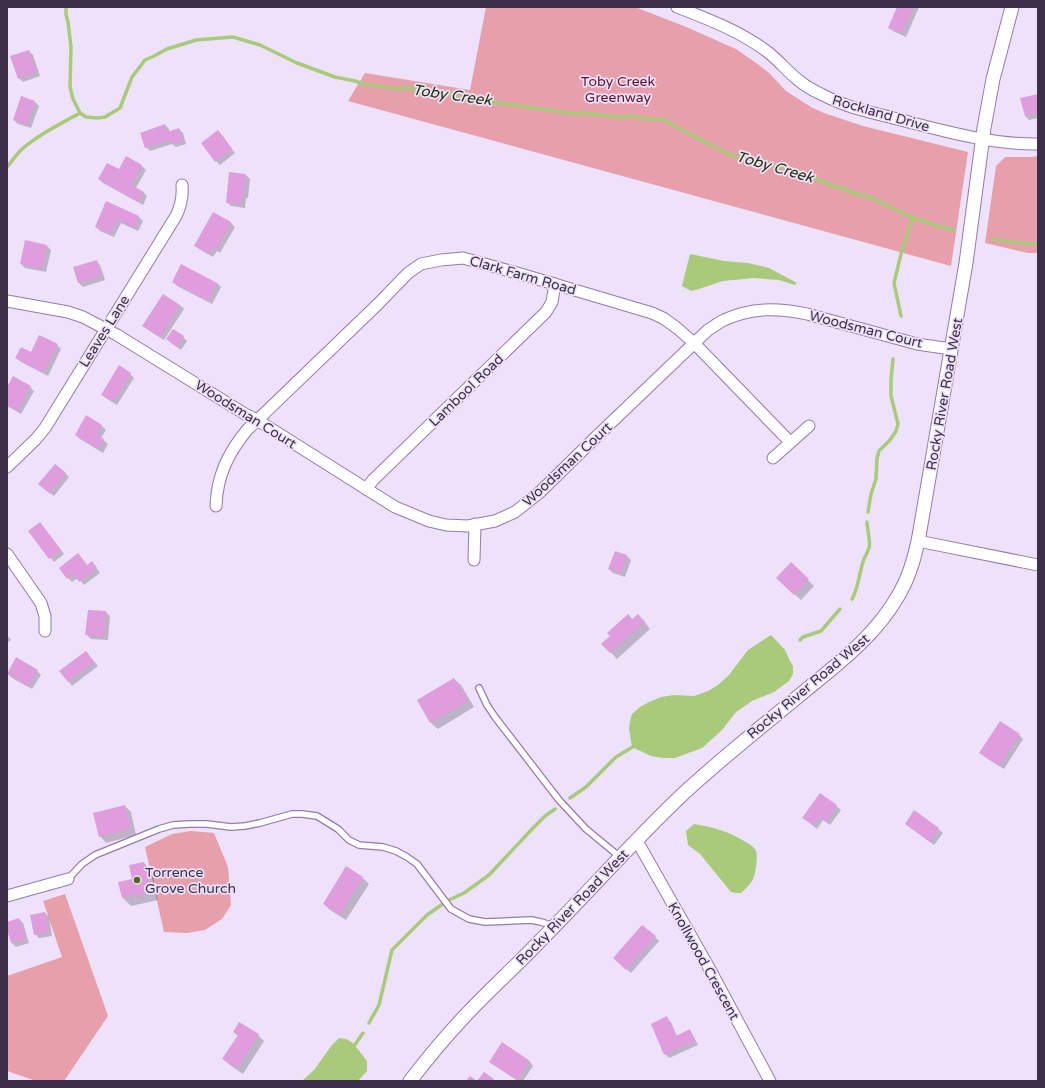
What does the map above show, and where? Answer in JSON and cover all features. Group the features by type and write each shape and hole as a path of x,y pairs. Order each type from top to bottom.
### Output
{"street":[{"name":"Rockland Drive","path":"677,7 747,38 779,61 797,79 824,96 844,104 946,131 1002,142 1038,144"},
{"name":"Rocky River Road West","path":"410,1081 464,1017 683,794 715,765 852,651 886,615 901,591 911,568 918,540 966,263 983,138 993,79 1012,7"},
{"name":"Leaves Lane","path":"7,467 36,439 45,428 178,212 183,196 182,185"},
{"name":"Clark Farm Road","path":"216,506 220,478 226,461 237,442 257,420 378,304 408,273 421,264 441,260 463,258 652,313 663,318 694,343 790,442"},
{"name":"Lambool Road","path":"366,489 373,480 546,312 552,302 555,284"},
{"name":"Woodsman Court","path":"7,301 68,312 83,317 117,335 257,420 395,507 429,521 446,525 468,526 495,520 515,512 539,493 708,330 723,320 746,312 768,309 790,310 917,344 951,349"},
{"path":"773,458 809,426"},
{"path":"474,560 475,524"},
{"path":"918,540 1038,565"},
{"path":"7,554 41,603 45,616 45,631"},
{"name":"Knollwood Crescent","path":"637,841 708,966 770,1081"},
{"path":"7,896 68,879"}],"lane":[{"path":"479,688 487,706 559,800 586,828 620,858"},
{"path":"68,879 82,864 95,856 158,829 189,824 206,824 231,827 245,826 292,814 302,814 317,816 338,830 349,840 359,845 383,847 407,856 417,864 451,909 469,918 481,921 499,922 532,920 554,926"}],"green space":[{"name":"Toby Creek Greenway","path":"486,7 635,7 684,26 736,49 769,73 786,91 811,107 824,113 863,126 968,152 951,266 348,101 365,73 470,90"},
{"path":"1038,156 1038,253 1028,253 985,243 996,166 1005,157"},
{"path":"191,831 214,833 228,867 231,905 222,919 205,930 187,933 164,932 145,847 172,834"},
{"path":"65,894 108,1016 64,1081 36,1081 7,1071 7,976 62,957 43,901"}],"shaded area":[{"path":"690,254 724,261 748,263 769,268 797,283 795,285 779,280 754,278 723,281 691,291 682,286"},
{"path":"771,635 785,650 793,666 793,674 789,681 774,692 752,701 736,712 722,730 702,748 675,758 663,758 651,756 632,747 629,729 630,721 632,714 640,707 661,697 674,695 694,696 708,691 718,685 729,675 748,650"},
{"path":"694,824 726,832 755,849 757,853 757,860 754,876 751,883 741,893 731,892 700,854 688,845 686,831"},
{"path":"339,1038 346,1039 353,1043 367,1061 367,1071 358,1081 302,1081 314,1070 332,1045"}],"building":[{"path":"897,7 914,7 901,34 888,28"},
{"path":"29,50 37,72 18,79 10,56"},
{"path":"1038,94 1038,113 1025,116 1020,98"},
{"path":"21,96 35,101 27,125 13,120"},
{"path":"165,124 167,132 179,128 183,140 171,144 170,140 145,148 140,133"},
{"path":"218,130 232,149 215,162 201,143"},
{"path":"126,156 142,165 131,185 144,192 138,202 98,179 107,163 119,169"},
{"path":"229,172 246,174 244,195 242,194 241,204 226,203"},
{"path":"106,201 139,216 134,228 117,220 110,234 95,227"},
{"path":"213,212 231,222 216,250 212,248 209,254 194,246"},
{"path":"25,240 47,245 42,269 20,264"},
{"path":"97,260 101,276 78,283 73,267"},
{"path":"181,264 217,283 208,301 172,282"},
{"path":"163,294 180,305 160,337 142,326"},
{"path":"173,329 184,336 177,347 166,339"},
{"path":"39,335 58,344 43,373 15,358 21,347 31,352"},
{"path":"119,365 131,373 113,402 101,395"},
{"path":"13,376 31,386 17,411 7,405 7,387"},
{"path":"86,415 102,425 97,435 104,439 98,449 75,435"},
{"path":"55,464 66,473 49,493 38,484"},
{"path":"40,522 61,550 49,559 28,531"},
{"path":"615,551 627,555 621,573 608,569"},
{"path":"78,553 87,565 92,561 97,568 79,582 74,574 67,579 59,568"},
{"path":"791,562 809,579 794,595 776,578"},
{"path":"88,610 106,611 104,637 85,635"},
{"path":"628,614 632,619 638,614 645,622 610,653 601,644 610,636 607,633"},
{"path":"86,651 94,662 68,682 59,671"},
{"path":"16,657 38,670 28,686 7,674"},
{"path":"454,678 468,701 430,723 417,700"},
{"path":"1000,721 1020,734 999,766 979,753"},
{"path":"820,793 837,805 826,822 819,817 813,825 802,818"},
{"path":"125,805 131,829 99,837 93,813"},
{"path":"914,810 939,828 930,842 905,824"},
{"name":"Torrence Grove Church","path":"144,862 151,892 122,898 118,882 132,879 129,865"},
{"path":"346,866 363,877 340,915 323,904"},
{"path":"45,912 49,932 34,935 30,915"},
{"path":"19,918 26,939 11,943 7,930 7,922"},
{"path":"642,925 656,936 626,970 613,958"},
{"path":"667,1016 676,1036 690,1029 695,1041 664,1055 651,1024"},
{"path":"239,1022 259,1034 237,1068 222,1059 238,1035 233,1032"},
{"path":"502,1042 530,1061 517,1080 489,1062"},
{"path":"484,1072 494,1079 493,1081 477,1081"},
{"path":"470,1076 477,1081 466,1081"}],"waterway":[{"name":"Toby Creek","path":"66,7 71,47 70,87 73,99 80,113 86,117 105,117 120,108 132,77 145,60 167,49 196,40 233,37 260,45 297,63 335,77 363,84 453,94 457,97 575,114 582,113 662,119 728,154 790,169 836,187 844,188 847,191 874,199 913,218 954,230"},
{"path":"7,167 19,152 35,139 80,113"},
{"path":"901,316 894,283 902,250 913,218"},
{"name":"Toby Creek","path":"993,239 1038,244"},
{"path":"868,512 871,494 876,479 877,458 879,451 890,440 896,431 898,424 891,396 893,359"},
{"path":"852,599 856,590 862,564 869,548 870,542 867,522"},
{"path":"800,640 803,637 821,631 840,609"},
{"path":"570,798 586,787 616,757 636,745"},
{"path":"369,1023 379,1005 392,950 427,915 447,901 464,893 489,875 533,828 545,816 555,809"},
{"path":"352,1049 363,1033"}],"place":[{"name":"Torrence Grove Church","path":"137,880"}]}
